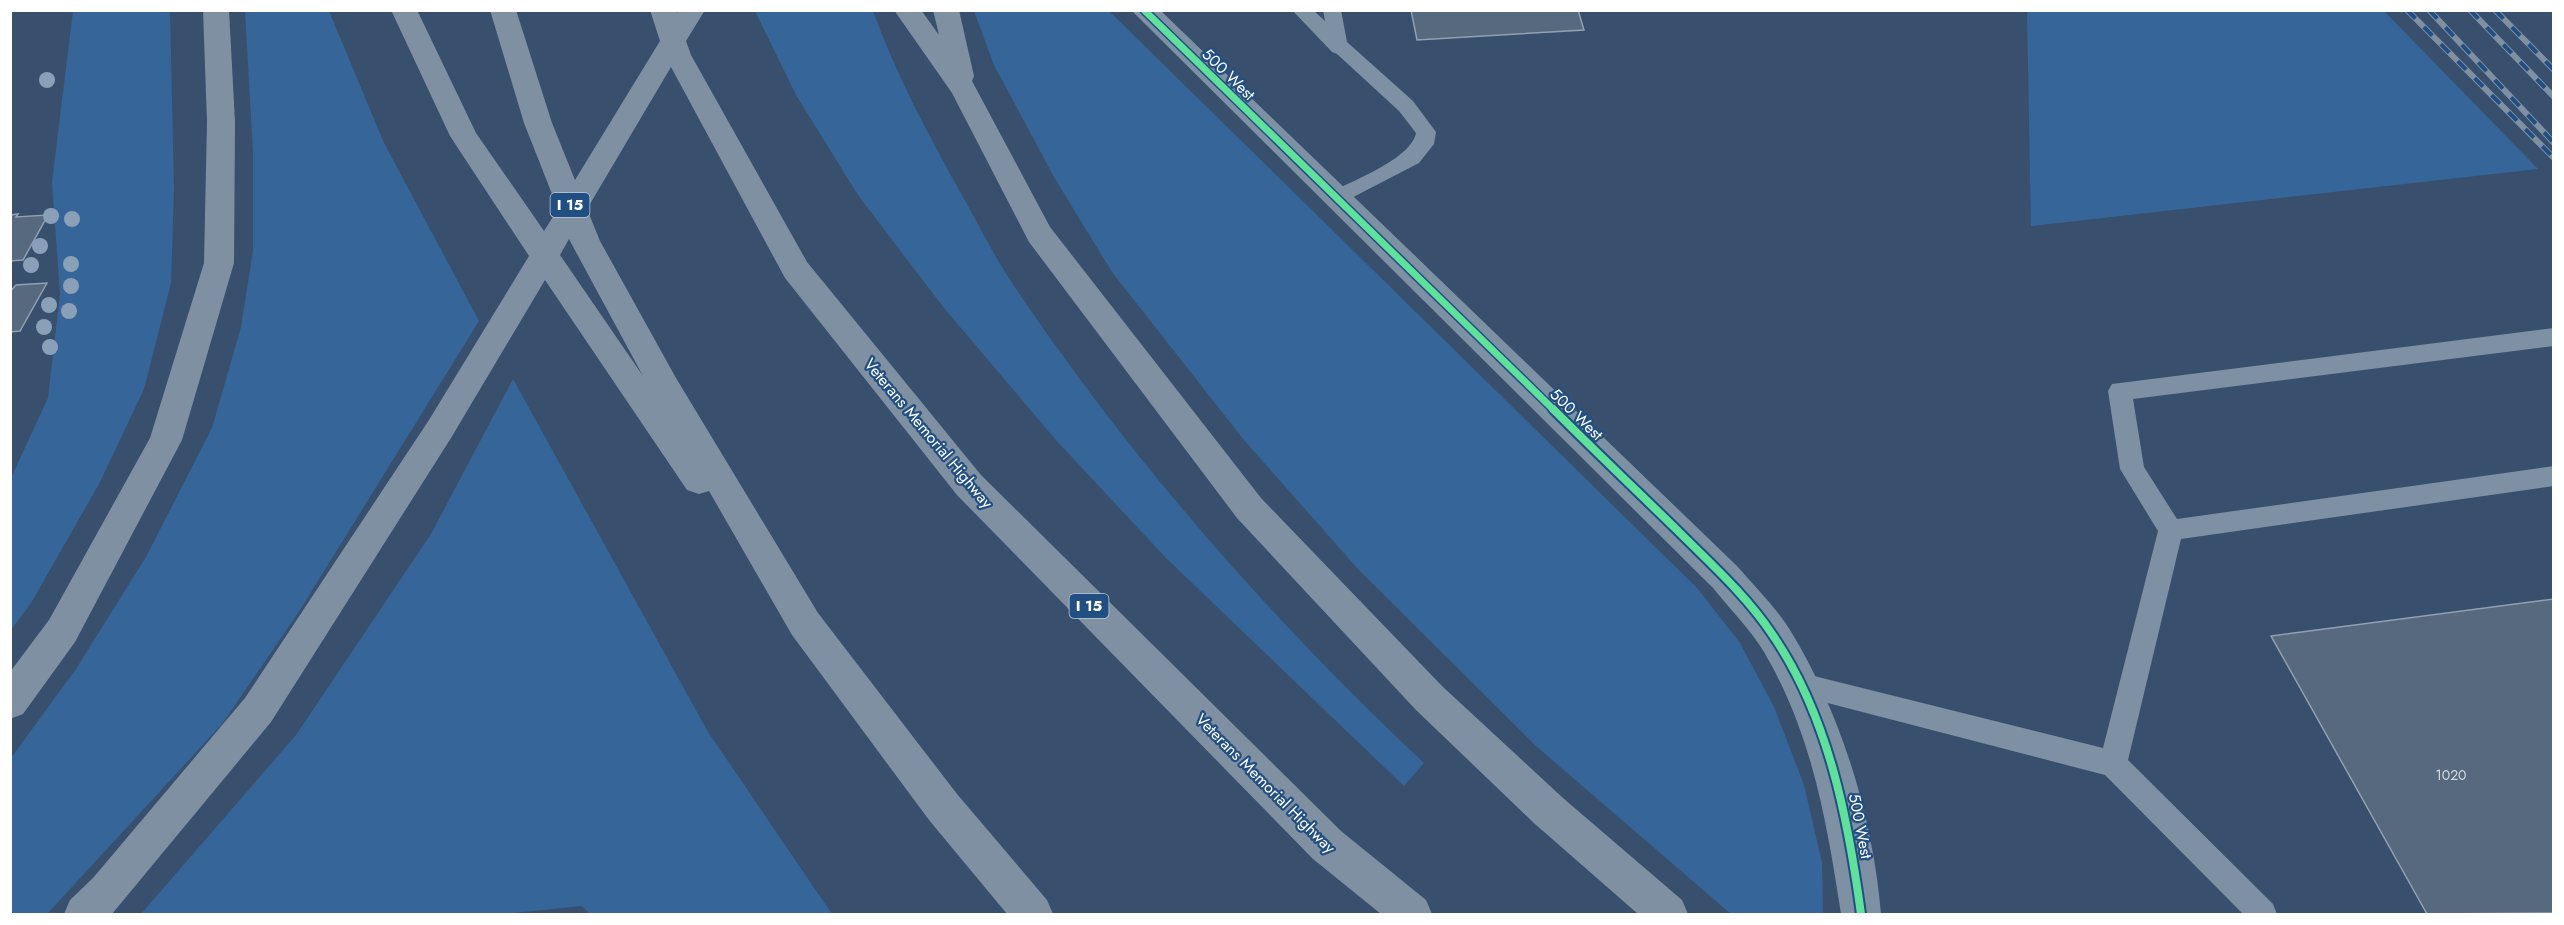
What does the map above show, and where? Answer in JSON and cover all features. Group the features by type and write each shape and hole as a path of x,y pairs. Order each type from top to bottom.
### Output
{"highway":[{"path":"10,702 62,631 166,440 219,263 221,122 216,10"},
{"path":"404,10 464,136 658,424 805,624"},
{"name":"I 15","path":"503,10 538,123 585,241 665,387 805,624 943,807 1033,915"},
{"name":"Veterans Memorial Highway","path":"663,10 678,55 796,270 969,486 1327,845 1412,915"},
{"path":"84,915 107,892 258,710 440,429 692,10"},
{"path":"907,10 964,90 1039,234 1249,508 1429,698 1549,810 1668,915"},
{"path":"946,10 964,90"}],"street":[{"name":"500 West","path":"1144,10 1725,577 1776,639 1820,727 1840,791 1854,854 1861,915"}],"lane":[{"path":"1301,10 1339,48 1406,106 1426,132 1424,144 1412,158 1336,198"},
{"path":"1332,10 1339,48"},
{"path":"2113,764 2170,530 2132,469 2120,391 2553,337"},
{"path":"2170,530 2553,476"},
{"path":"1798,684 2113,764 2263,915"}],"shaded area":[{"path":"73,11 170,11 174,189 171,283 144,389 99,484 31,603 11,630 11,478 48,398 60,294 52,182"},
{"path":"245,11 329,11 384,143 479,321 298,613 222,724 47,914 11,914 11,758 76,669 146,557 212,428 241,327 253,251 253,152"},
{"path":"755,11 873,11 914,106 1010,280 1103,409 1203,533 1311,651 1424,763 1404,786 1166,558 1055,439 944,308 858,195 796,95"},
{"path":"974,11 1109,11 1697,588 1740,643 1774,707 1804,785 1822,863 1823,914 1731,914 1536,746 1358,569 1244,440 1112,272 1054,177 994,65"},
{"path":"2027,11 2384,11 2538,169 2031,226"},
{"path":"513,379 708,732 832,914 590,914 582,906 503,914 141,914 296,735 431,534"}],"building":[{"path":"1411,10 1578,10 1584,30 1417,40"},
{"path":"18,214 16,217 48,215 23,260 10,261 10,215"},
{"path":"47,283 20,331 10,332 10,292 16,285"},
{"path":"2554,599 2554,913 2427,914 2271,636"}],"railway":[{"path":"2407,10 2554,158"},
{"path":"2429,10 2554,143"},
{"path":"2470,10 2554,97"},
{"path":"2495,10 2554,70"}],"cycle path":[{"path":"1144,10 1725,577 1765,624 1795,673 1823,739 1843,807 1861,914"}]}
